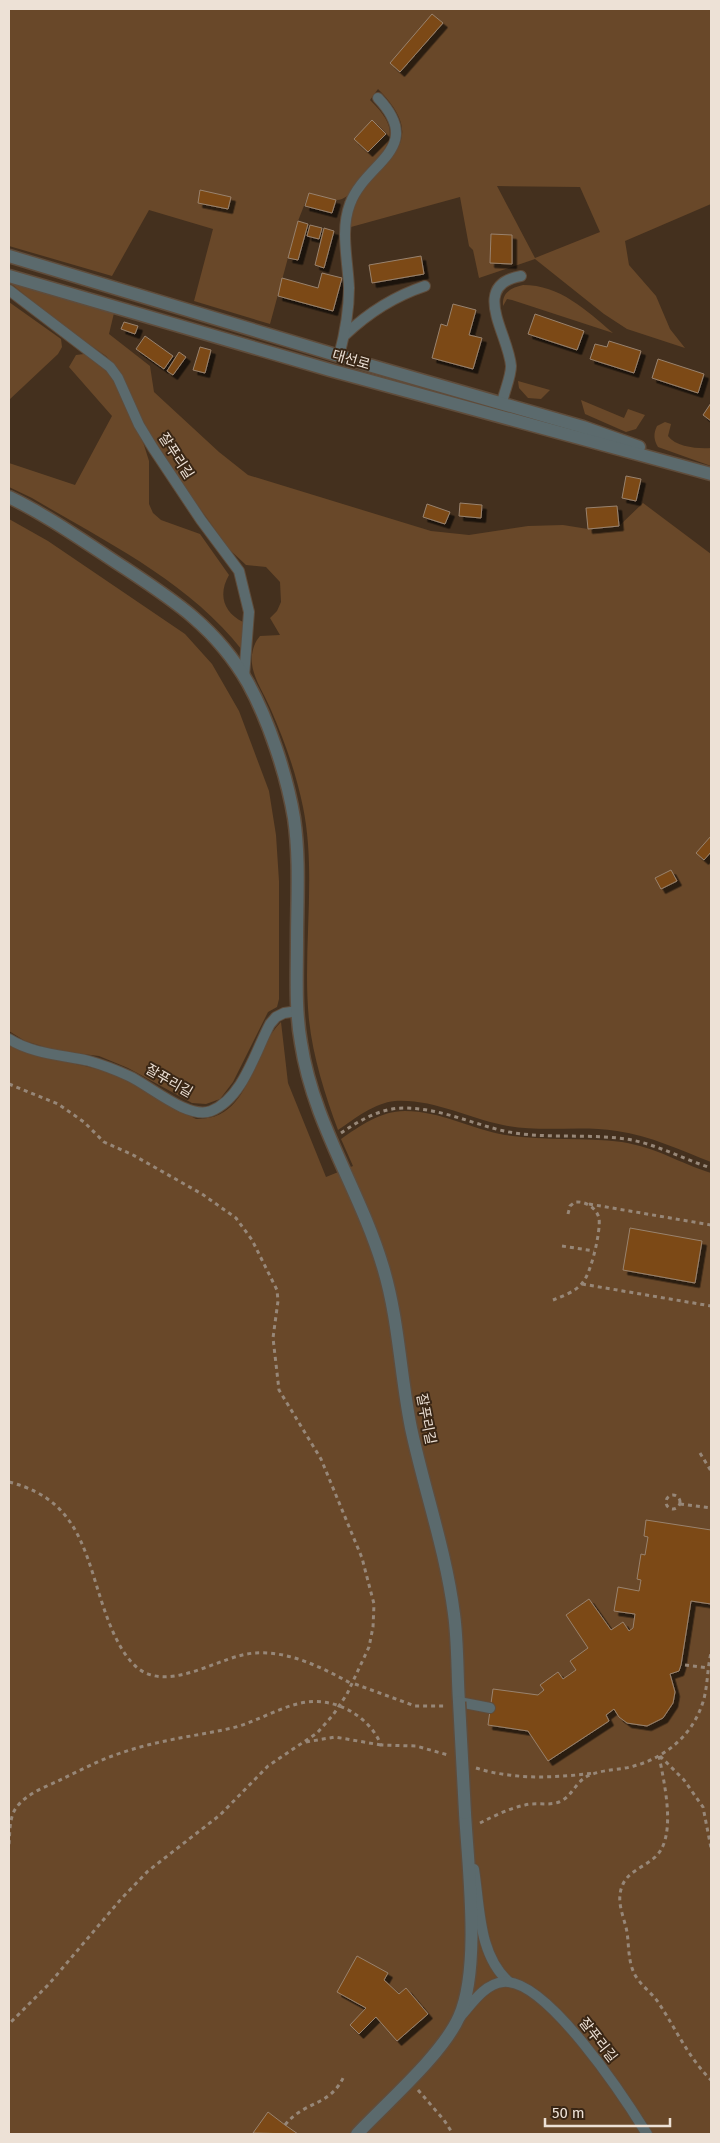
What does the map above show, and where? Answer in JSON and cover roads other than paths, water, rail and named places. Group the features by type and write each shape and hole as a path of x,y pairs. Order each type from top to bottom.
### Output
{"street":[{"name":"대선로","path":"9,256 339,356 583,427 688,467"},
{"name":"대선로","path":"9,276 330,370 711,474"},
{"name":"잘푸리길","path":"9,497 66,530 186,609 215,636 244,677 271,735 288,789 294,821 297,870 300,1042 309,1082 331,1142 366,1219 383,1265 396,1316 411,1426 454,1613 452,1704 466,1830 469,1982 458,2018 442,2044 356,2134"}],"lane":[{"name":"대선로","path":"339,356 349,311 346,237 349,206 360,187 389,156 396,136 391,112 378,98"},
{"path":"502,404 511,366 494,298 500,284 506,280 521,276"},
{"name":"대선로","path":"345,334 359,322 396,298 425,286"},
{"name":"잘푸리길","path":"9,290 110,367 118,378 139,425 153,448 238,571 248,612 244,677"},
{"name":"잘푸리길","path":"9,1039 26,1047 110,1068 131,1077 190,1111 209,1112 225,1102 236,1090 264,1035 276,1017 298,1011"},
{"path":"452,1704 490,1708"},
{"name":"잘푸리길","path":"466,1845 473,1862 486,1947 497,1970 509,1982 534,1994 576,2035 646,2134"},
{"name":"잘푸리길","path":"458,2018 486,1989 500,1982 509,1982"}]}
